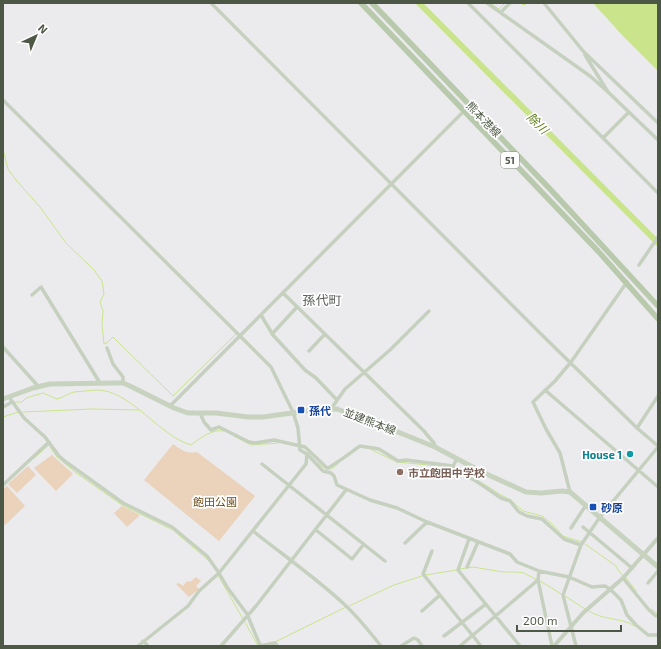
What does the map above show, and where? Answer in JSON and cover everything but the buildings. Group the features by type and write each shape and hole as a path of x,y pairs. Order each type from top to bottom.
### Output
{"main road":[{"name":"熊本港線","path":"361,3 627,282 658,319"},
{"name":"熊本港線","path":"372,3 632,276 658,306"},
{"path":"404,48 410,43"},
{"path":"464,111 470,106"},
{"path":"544,196 550,190"},
{"name":"並建熊本線","path":"6,398 38,386 50,384 123,383 182,411 248,417 331,408 347,412 434,447 526,492 570,492"},
{"path":"570,492 658,567"}],"street":[{"path":"211,3 570,362 658,447 600,517 581,545 568,577 563,595 576,646"},
{"path":"468,3 658,193"},
{"path":"487,3 590,76 658,140"},
{"path":"501,12 510,3"},
{"path":"544,3 583,51 658,123"},
{"path":"583,51 608,92"},
{"path":"3,100 271,367 293,412 298,428 300,450 307,454 324,471 331,473 334,476 337,485 370,500 397,508 468,539 510,554 517,562 540,571 568,577 592,587 605,586 621,600 627,616 634,624 648,634 658,635"},
{"path":"170,406 346,228 392,185 464,111"},
{"path":"603,138 629,112"},
{"path":"639,266 656,240"},
{"path":"570,492 560,453 533,402 570,362 632,276"},
{"path":"32,295 41,287 100,384"},
{"path":"283,293 423,430 434,443 434,447"},
{"path":"272,334 297,308"},
{"path":"331,408 345,389 390,350 429,311"},
{"path":"262,314 272,334 305,370 316,378 337,400"},
{"path":"309,351 325,334"},
{"path":"3,347 38,386"},
{"path":"107,348 113,364 122,377 123,383"},
{"path":"545,390 658,487"},
{"path":"638,428 658,396"},
{"path":"6,398 13,403 24,418 45,436 59,456 66,462 123,503 172,527 208,556 220,573 227,587 247,614 260,645 264,646 275,643 277,646"},
{"path":"3,407 13,403"},
{"path":"200,413 204,422 211,430 219,427 254,443 274,440 299,445 308,450 327,468 331,467 360,446 379,449 398,461 406,460 453,466"},
{"path":"3,485 49,442"},
{"path":"138,646 188,606 199,591 220,573 290,486 306,464 307,454"},
{"path":"453,466 457,459"},
{"path":"262,464 386,561"},
{"path":"453,466 454,470 476,481 501,498 510,501 519,512 527,516 542,519 560,537 581,545"},
{"path":"221,646 316,530 346,490"},
{"path":"571,528 586,505"},
{"path":"404,543 427,522"},
{"path":"583,527 632,568"},
{"path":"316,530 352,559 364,544"},
{"path":"253,531 343,603 367,629 380,646"},
{"path":"553,646 586,610 623,578 658,538"},
{"path":"468,539 458,570 519,646"},
{"path":"467,567 478,542"},
{"path":"432,551 422,574 481,646"},
{"path":"540,571 538,580 553,646"},
{"path":"648,583 658,571"},
{"path":"623,578 649,610 656,616 658,615"},
{"path":"460,646 538,580"},
{"path":"422,611 440,595"},
{"path":"444,636 486,604"},
{"path":"401,646 414,638 418,640 422,646"},
{"path":"143,641 148,646"}],"green space":[{"name":"飽田公園","path":"173,444 184,451 197,452 255,496 219,541 144,480"},
{"path":"52,455 73,474 56,491 34,468"},
{"path":"28,466 36,475 17,493 8,484"},
{"path":"7,486 25,506 5,525 3,522 3,489"},
{"path":"122,506 140,515 127,527 114,513"},
{"path":"196,577 201,581 196,586 199,589 189,597 176,584 179,583 183,586 187,581 190,582"}],"shaded area":[{"path":"593,3 658,3 658,71 623,36"}],"waterway":[{"name":"除川","path":"419,3 658,243"},
{"path":"490,3 499,9 505,3"},
{"path":"521,3 523,5 528,3"},
{"path":"3,149 8,169 16,180 40,207 66,243 94,270 102,281 104,294 100,302 103,311 102,325 104,344 113,337 173,396 235,335"},
{"path":"14,402 22,402 26,398 43,393 57,399 74,392 96,390 109,392 121,397 167,432 179,440 191,445 202,437 215,431 224,431"},
{"path":"23,412 92,409 139,410"},
{"path":"3,417 18,412"},
{"path":"234,436 251,445 278,443"},
{"path":"33,459 49,445"},
{"path":"50,447 57,457 75,472 122,505 173,530 208,560"},
{"path":"372,450 397,462 439,466"},
{"path":"318,463 328,469 338,464"},
{"path":"455,467 469,476"},
{"path":"479,481 511,500 523,511 542,516 563,536 582,542"},
{"path":"585,544 616,566 623,576"},
{"path":"460,569 473,567 503,572 517,572 524,573 537,580"},
{"path":"425,575 457,570"},
{"path":"218,575 243,619"},
{"path":"349,606 394,585 422,576"},
{"path":"626,578 636,591"},
{"path":"540,581 563,595"},
{"path":"565,596 585,609"},
{"path":"275,642 346,607"},
{"path":"651,609 658,614"},
{"path":"587,610 599,616 624,621 635,626"},
{"path":"245,622 258,646"}],"place":[{"name":"孫代","path":"301,410"},
{"name":"House 1","path":"630,454"},
{"name":"市立飽田中学校","path":"400,472"},
{"name":"砂原","path":"593,507"}],"district":[{"name":"孫代町","path":"322,300"}]}
